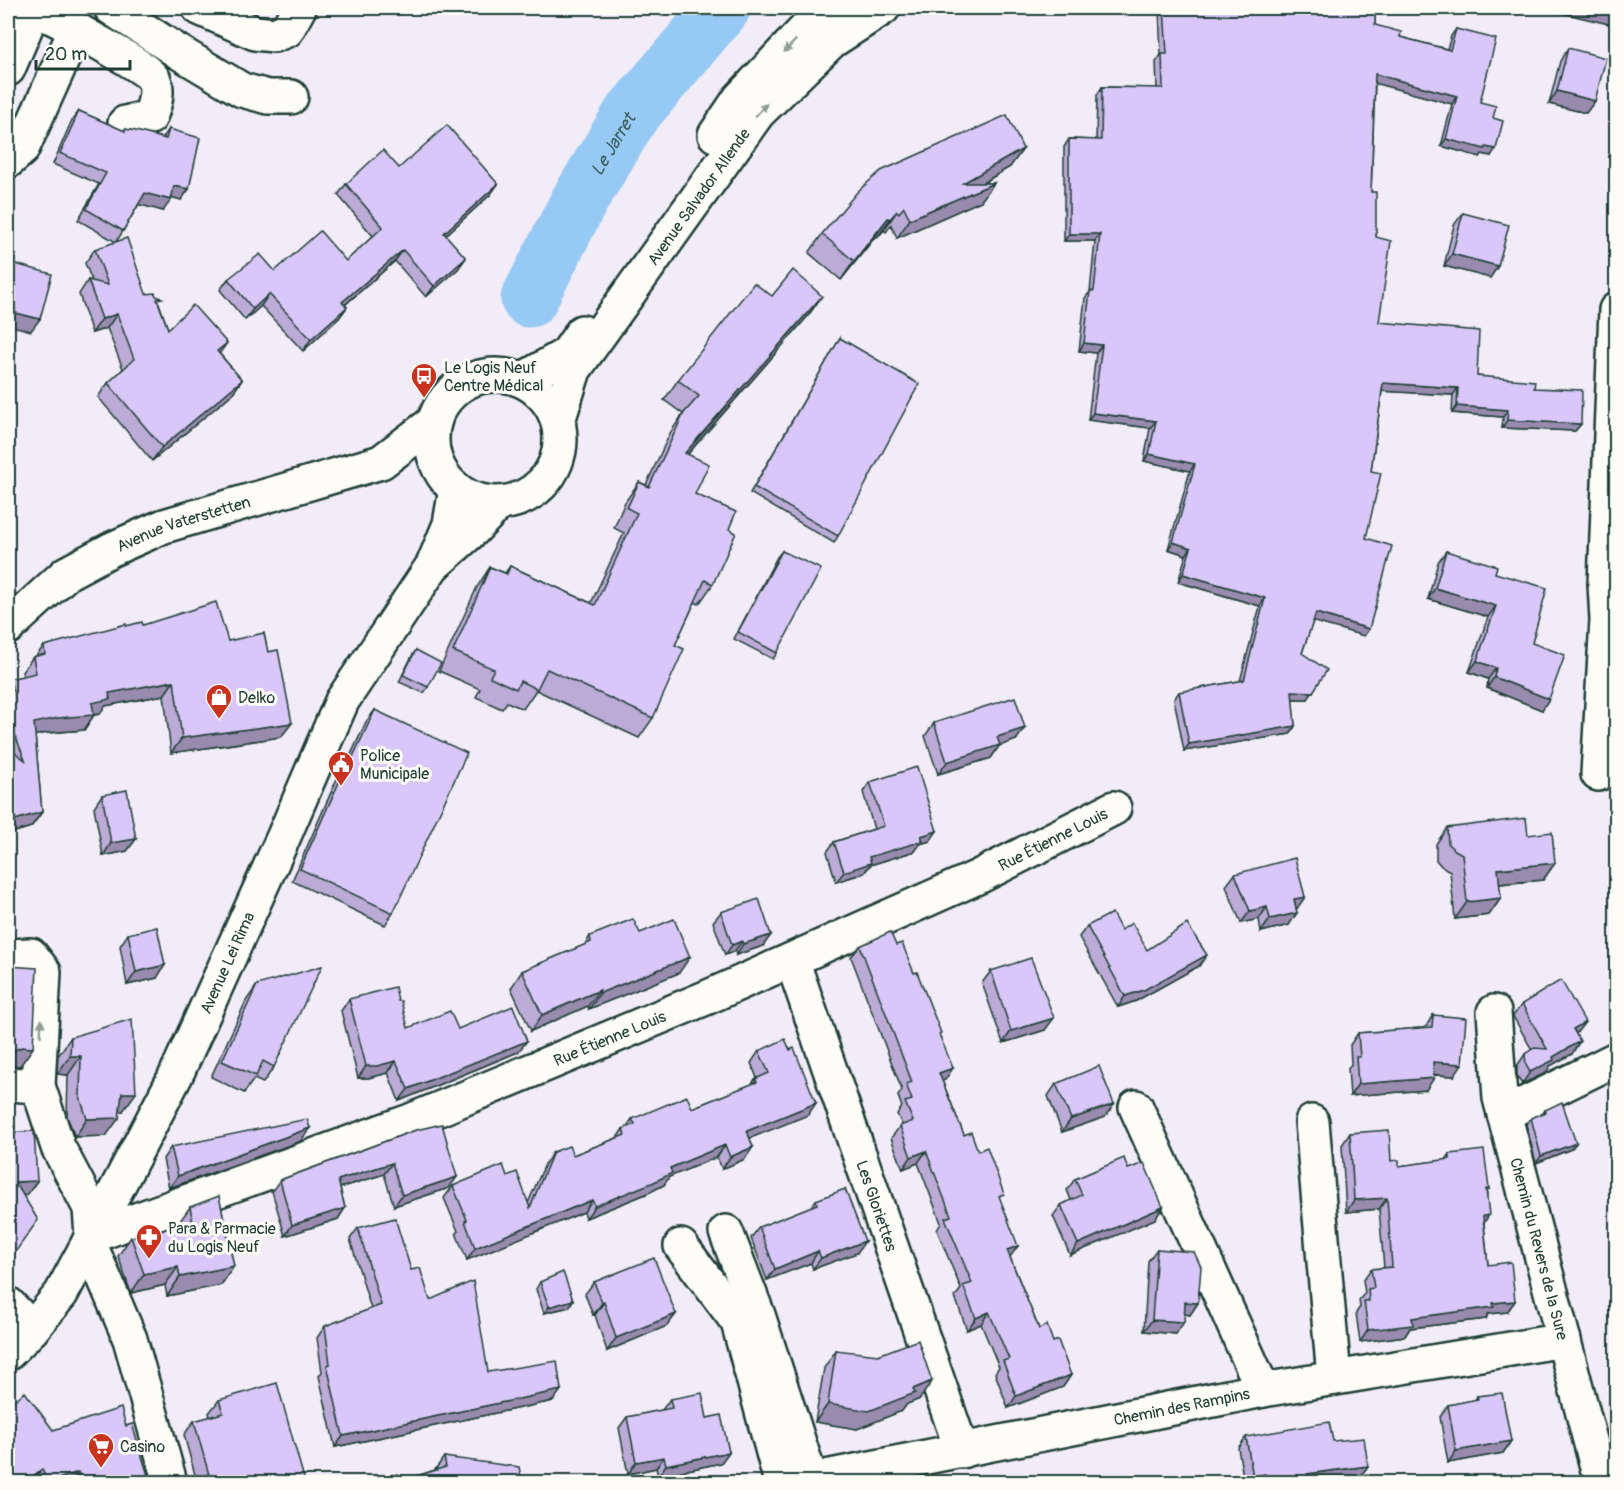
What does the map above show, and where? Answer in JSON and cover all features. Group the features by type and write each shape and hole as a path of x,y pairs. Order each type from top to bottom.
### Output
{"street":[{"path":"8,69 34,8 76,29 141,67 154,81 156,103 150,117 125,123"},
{"path":"111,8 242,90 268,98 291,97"},
{"path":"200,8 255,33 274,35 287,30 299,8"},
{"name":"Avenue Salvador Allende","path":"558,421 574,370 758,113 832,41 883,8"},
{"name":"Avenue Salvador Allende","path":"522,380 567,354 740,98 822,11"},
{"path":"8,161 22,149 76,29"},
{"path":"1598,774 1607,620 1605,584 1617,310"},
{"path":"492,374 512,376 522,380 538,389 548,400 558,421 561,440 558,459 549,476 535,490 518,500 499,503 469,497 448,480 434,456 431,439 441,404 455,389 472,378 492,374"},
{"name":"Avenue Vaterstetten","path":"8,627 67,573 112,549 164,526 381,462 434,422"},
{"name":"Avenue Vaterstetten","path":"381,462 448,480"},
{"name":"Avenue Lei Rima","path":"8,1353 32,1329 61,1294 176,1075 342,701 433,565 450,524 448,480"},
{"name":"Avenue Lei Rima","path":"433,565 474,530 499,503"},
{"name":"Rue Étienne Louis","path":"91,1239 410,1121 708,997 980,876 1114,808"},
{"path":"8,956 31,955 44,972 23,1085 90,1208 91,1239 130,1339 170,1482"},
{"name":"Les Gloriettes","path":"792,960 962,1451"},
{"name":"Chemin du Revers de la Sure","path":"1494,1012 1500,1098 1601,1482"},
{"path":"1504,1114 1617,1059"},
{"path":"1136,1107 1263,1390"},
{"path":"1312,1122 1334,1378"},
{"path":"726,1232 758,1316 798,1482"},
{"path":"681,1246 738,1322 798,1482"},
{"path":"61,1294 95,1308 122,1323"},
{"path":"8,1304 32,1329"},
{"name":"Chemin des Rampins","path":"798,1482 1263,1390 1564,1340"}],"building":[{"path":"1164,8 1375,8 1375,25 1401,32 1400,37 1450,50 1456,29 1496,39 1480,102 1496,106 1493,118 1503,121 1496,149 1486,147 1485,149 1446,139 1457,96 1375,74 1371,192 1376,192 1376,237 1391,241 1379,322 1479,331 1477,376 1535,381 1534,388 1582,390 1581,424 1507,420 1508,410 1457,406 1458,388 1383,383 1371,471 1381,473 1366,538 1392,546 1369,629 1316,613 1302,653 1327,670 1313,692 1292,691 1295,726 1189,744 1179,692 1244,680 1265,598 1183,574 1191,548 1173,542 1195,464 1149,454 1156,421 1093,413 1102,345 1084,343 1090,291 1094,291 1100,234 1069,234 1069,139 1101,140 1102,87 1163,88 1162,54 1167,54"},
{"path":"1568,48 1606,58 1595,101 1557,91"},
{"path":"79,111 125,131 125,129 136,131 166,139 169,129 200,138 189,189 174,186 171,200 145,193 123,231 86,209 106,173 60,153"},
{"path":"1007,115 1023,149 963,183 994,183 910,219 904,207 899,213 897,211 890,219 888,218 854,261 822,234 858,191 881,171"},
{"path":"447,125 498,184 444,233 466,258 434,286 403,250 342,302 347,307 311,339 269,294 253,309 228,279 260,254 275,271 320,231 346,261 383,227 346,184 383,150 399,168"},
{"path":"1463,213 1509,225 1498,266 1452,254"},
{"path":"127,238 146,294 155,293 156,296 162,298 157,299 168,329 193,305 227,343 217,351 242,380 162,447 108,383 134,359 117,314 102,319 88,280 108,285 95,249"},
{"path":"8,262 52,274 40,319 8,311"},
{"path":"793,270 822,296 685,453 709,464 695,494 736,512 729,529 736,533 713,584 705,580 675,645 684,649 653,718 547,669 537,689 520,681 516,689 490,677 494,669 453,651 490,567 507,574 510,566 595,605 637,513 627,508 639,482 649,487 684,413 699,396 678,380 754,283 772,296"},
{"path":"840,338 919,384 838,536 754,487"},
{"path":"782,551 821,569 777,653 738,632"},
{"path":"1446,551 1497,566 1495,573 1547,588 1532,643 1565,655 1549,699 1494,677 1496,668 1477,661 1496,606 1435,588"},
{"path":"216,602 228,641 264,633 268,652 278,650 292,723 182,738 174,681 109,693 110,699 92,703 94,715 34,723 42,812 8,822 8,747 25,760 8,718 8,693 13,691 10,679 36,673 33,657 45,654 44,646 126,624 126,626 142,622 143,625"},
{"path":"416,650 441,663 428,687 403,675"},
{"path":"1015,697 1025,728 997,737 1000,745 947,762 934,723"},
{"path":"375,710 467,753 393,913 300,869 349,760 351,761"},
{"path":"917,767 937,831 921,836 923,841 869,857 871,863 844,872 834,842 884,826 870,782"},
{"path":"127,790 136,839 111,843 102,795"},
{"path":"1526,818 1528,835 1552,832 1555,863 1498,869 1501,898 1467,902 1462,854 1448,844 1447,828"},
{"path":"1295,858 1305,897 1294,899 1297,913 1270,919 1267,907 1250,911 1235,874"},
{"path":"759,899 771,935 732,945 721,912"},
{"path":"1112,913 1121,930 1132,923 1147,950 1187,924 1207,955 1144,990 1125,996 1087,926"},
{"path":"633,919 640,933 674,919 690,957 600,993 600,990 542,1015 522,971 591,942 590,936"},
{"path":"157,927 165,965 136,972 128,934"},
{"path":"890,932 896,945 902,943 914,973 917,972 941,1033 939,1034 953,1068 939,1073 964,1135 971,1132 978,1151 987,1147 1004,1194 999,1196 1018,1246 1007,1250 1039,1329 1047,1325 1053,1342 1058,1340 1071,1375 1016,1396 1003,1361 1009,1359 989,1312 976,1318 963,1286 972,1283 945,1218 951,1216 926,1151 911,1157 900,1126 913,1121 905,1102 912,1100 906,1084 912,1082 860,946"},
{"path":"1031,958 1054,1018 1011,1031 991,971"},
{"path":"8,966 37,968 33,1048 22,1047 9,1052 8,1051"},
{"path":"322,966 274,1067 263,1061 256,1076 222,1061 257,985"},
{"path":"1561,980 1585,1022 1573,1029 1580,1041 1553,1057 1554,1060 1530,1072 1526,1065 1525,1054 1534,1048 1547,1049 1522,1004"},
{"path":"395,987 408,1028 450,1011 458,1029 513,1006 527,1041 408,1089 396,1061 377,1066 366,1066 349,999"},
{"path":"1433,1015 1466,1018 1462,1064 1433,1062 1434,1078 1358,1084 1356,1057 1360,1057 1358,1033 1432,1027"},
{"path":"132,1019 136,1093 122,1093 119,1118 87,1119 80,1097 81,1056 70,1056 71,1037"},
{"path":"785,1039 790,1050 794,1048 816,1103 747,1131 753,1147 730,1157 725,1145 670,1168 672,1173 654,1182 595,1206 592,1200 475,1248 465,1221 467,1220 453,1186 503,1165 507,1176 517,1172 530,1208 553,1152 569,1146 573,1155 625,1135 623,1129 635,1124 632,1119 687,1096 692,1108 757,1082 755,1079 769,1073 759,1051"},
{"path":"1099,1066 1114,1104 1071,1119 1056,1084"},
{"path":"1562,1102 1576,1143 1541,1156 1531,1118"},
{"path":"307,1119 310,1128 178,1176 171,1147"},
{"path":"442,1124 457,1177 402,1195 392,1163 338,1180 345,1208 292,1225 280,1180 416,1130"},
{"path":"1389,1130 1391,1161 1399,1160 1399,1166 1450,1159 1450,1154 1484,1150 1489,1189 1486,1189 1489,1215 1483,1216 1488,1265 1511,1262 1515,1301 1493,1303 1494,1307 1412,1318 1413,1325 1368,1330 1364,1301 1369,1301 1368,1289 1374,1288 1371,1269 1392,1267 1387,1198 1354,1200 1350,1133"},
{"path":"34,1131 37,1181 15,1182 38,1220 11,1258 15,1261 8,1273 8,1133"},
{"path":"1124,1158 1128,1169 1144,1163 1163,1207 1078,1244 1061,1205 1082,1195 1075,1179"},
{"path":"845,1189 865,1241 821,1258 818,1251 775,1269 759,1227 817,1204 816,1200"},
{"path":"219,1196 234,1266 180,1277 178,1267 144,1274 131,1237 193,1223 190,1207"},
{"path":"395,1218 411,1270 420,1268 430,1300 473,1281 488,1372 557,1361 561,1390 343,1436 327,1365 330,1364 325,1326 381,1305 358,1228"},
{"path":"1157,1249 1194,1252 1201,1267 1198,1303 1185,1302 1184,1322 1152,1320"},
{"path":"654,1258 676,1314 616,1338 604,1302 602,1303 594,1282"},
{"path":"563,1272 573,1300 549,1307 540,1282"},
{"path":"918,1340 932,1381 913,1389 915,1393 869,1411 828,1404 836,1350 878,1355"},
{"path":"277,1383 305,1482 211,1482 194,1421 223,1413 219,1400"},
{"path":"25,1392 53,1430 121,1408 126,1426 132,1424 150,1482 82,1482 78,1472 47,1482 42,1469 25,1482 8,1482 8,1405"},
{"path":"702,1393 707,1418 721,1415 729,1452 666,1465 664,1457 636,1462 627,1417 672,1408 670,1399"},
{"path":"1502,1393 1511,1441 1456,1451 1448,1405 1478,1399 1477,1396"},
{"path":"1329,1422 1333,1441 1364,1438 1368,1466 1307,1474 1309,1482 1267,1482 1265,1474 1253,1477 1246,1437"},
{"path":"444,1457 519,1467 522,1482 372,1482 398,1474 401,1481 446,1467"}],"waterway":[{"name":"Le Jarret","path":"529,299 579,201 631,115 722,8"}],"place":[{"name":"Le Logis Neuf Centre Médical","path":"424,399"},
{"name":"Delko","path":"219,720"},
{"name":"Police Municipale","path":"341,787"},
{"name":"Para & Parmacie du Logis Neuf","path":"149,1260"},
{"name":"Casino","path":"101,1469"}]}
